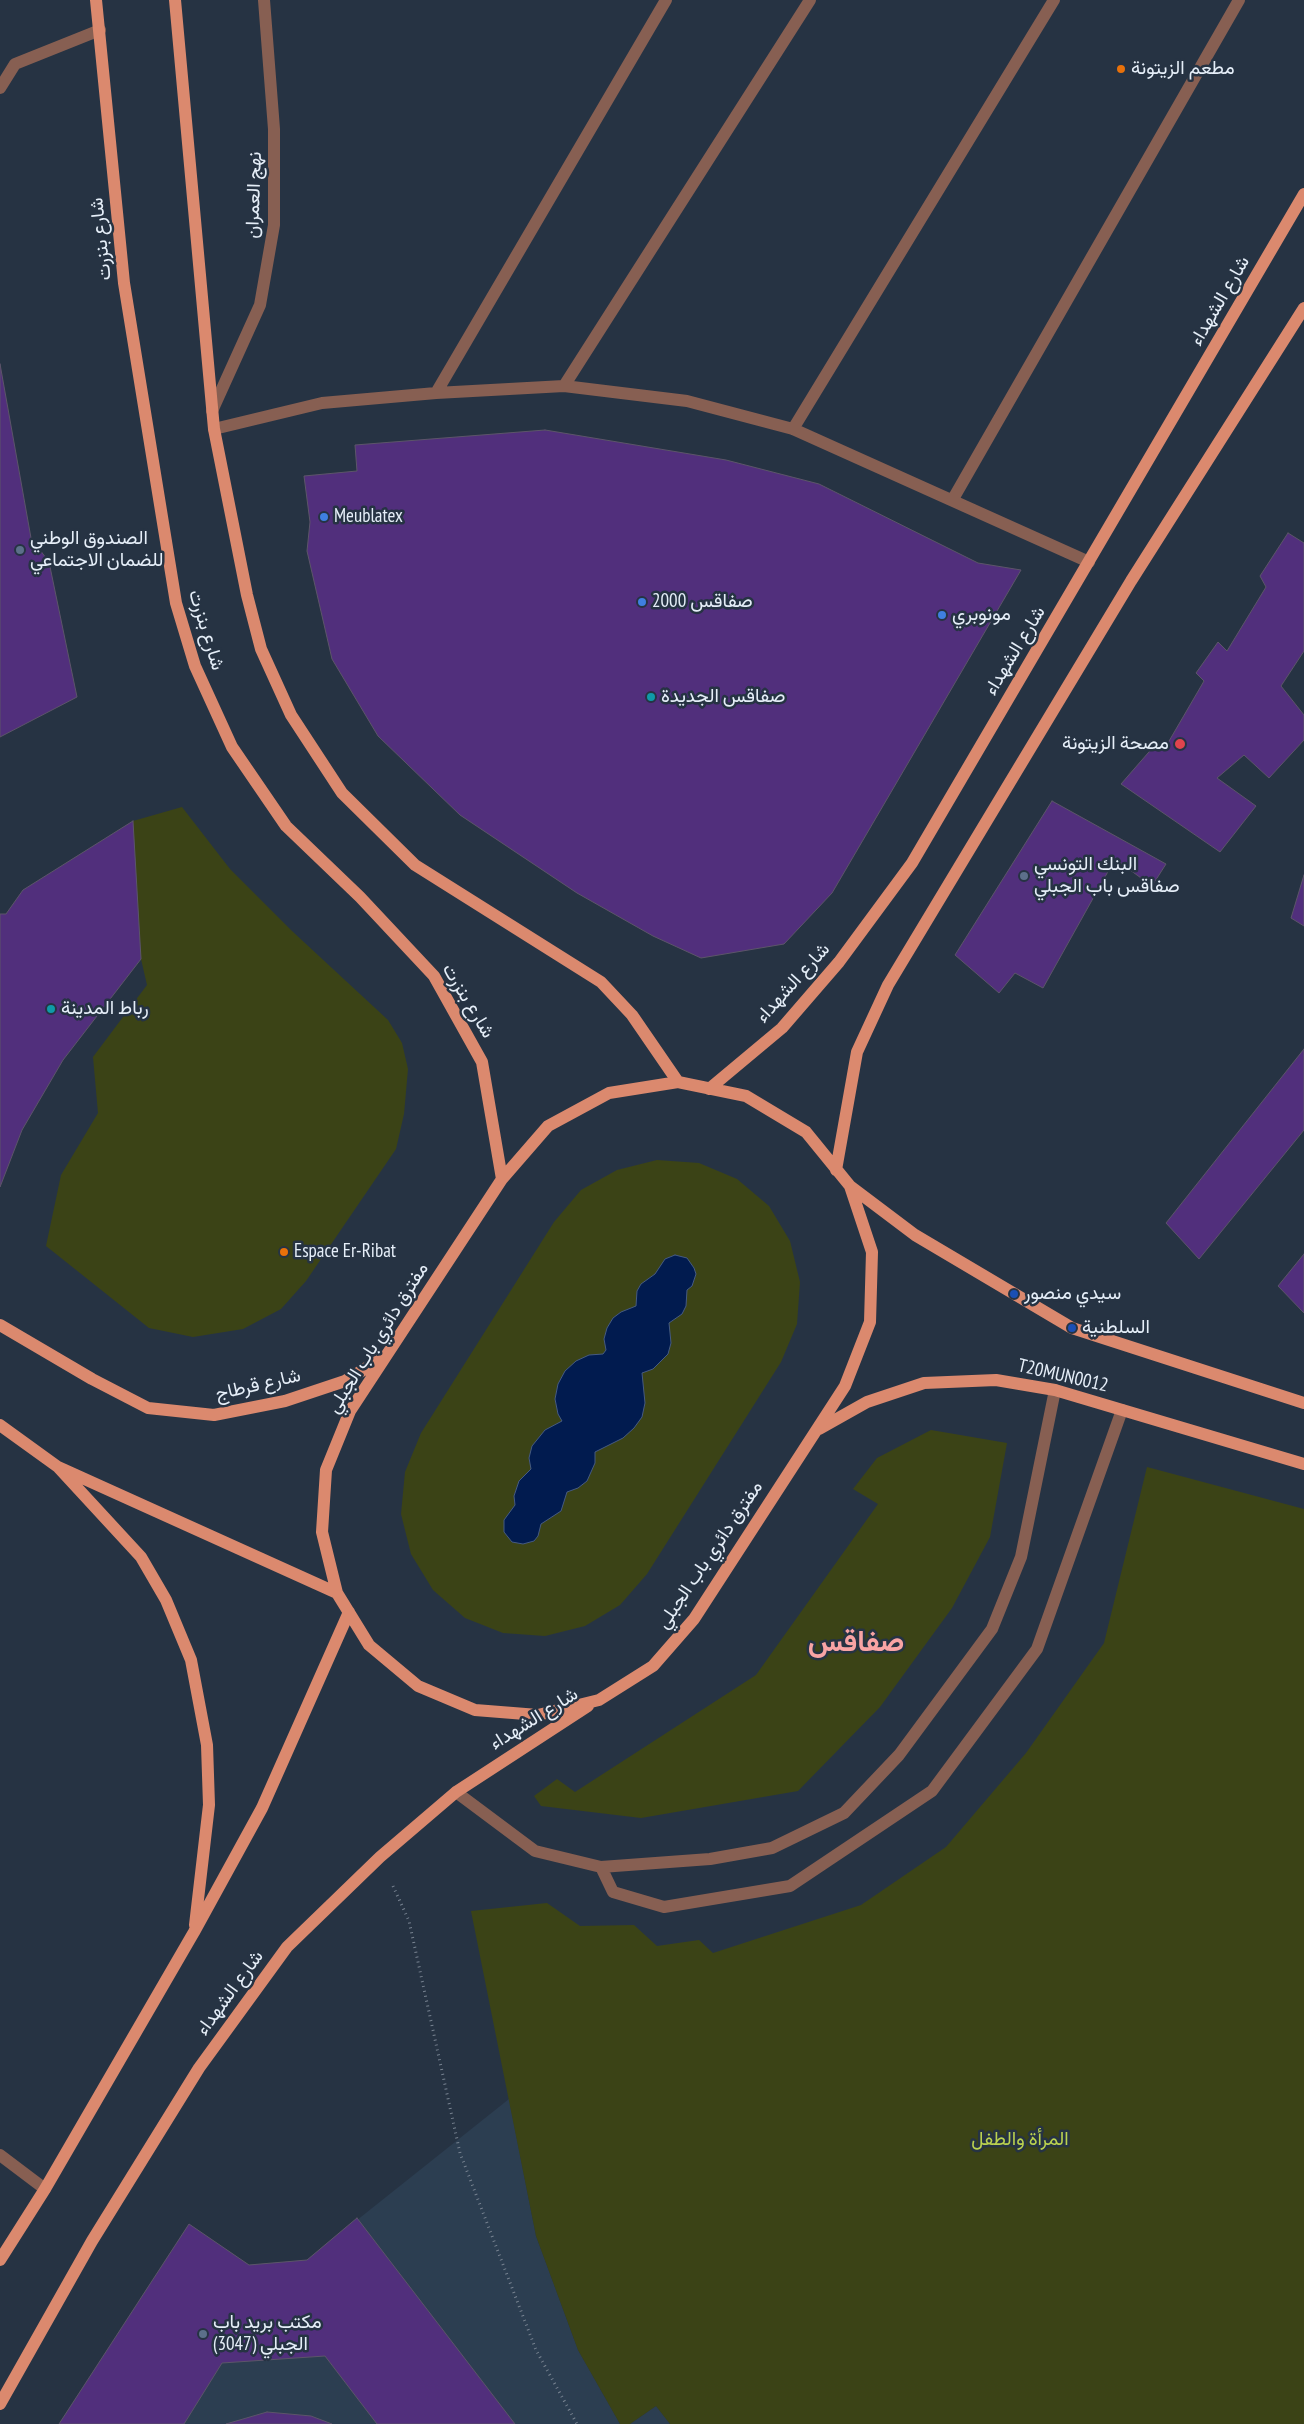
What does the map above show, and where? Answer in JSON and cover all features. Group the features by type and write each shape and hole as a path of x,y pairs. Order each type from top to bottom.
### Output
{"main road":[{"name":"شارع بنزرت","path":"96,0 124,283 176,603 194,666 232,747 286,826 360,897 434,976 482,1062 502,1179"},
{"path":"175,0 214,429 247,595 261,649 291,715 342,792 415,865 601,982 632,1015 678,1082"},
{"name":"شارع الشهداء","path":"709,1089 782,1028 839,962 906,870 1304,194"},
{"path":"836,1170 857,1052 888,985 1131,581 1304,308"},
{"name":"مفترق دائري باب الجبلي","path":"678,1082 746,1096 806,1132 850,1186 872,1252 870,1322 844,1386 694,1619 653,1666 599,1700 538,1715 475,1710 418,1686 369,1645 337,1593 322,1532 326,1470 350,1411 502,1179 548,1126 609,1093 678,1082"},
{"path":"850,1186 916,1235 1072,1328 1304,1403"},
{"name":"شارع قرطاج","path":"0,1325 92,1380 148,1408 214,1415 285,1401 345,1381 387,1355"},
{"name":"T20MUN0012","path":"816,1430 868,1402 924,1383 996,1380 1055,1390 1304,1464"},
{"path":"0,1425 58,1466 337,1593"},
{"path":"58,1466 141,1557 166,1600 191,1660 208,1745 209,1805 194,1932"},
{"path":"0,2260 45,2189 194,1932 262,1808 349,1612"},
{"name":"شارع الشهداء","path":"0,2404 92,2241 199,2068 287,1947 380,1857 456,1792 599,1700"}],"street":[{"name":"نهج العمران","path":"212,411 260,305 274,225 274,129 264,0"},
{"path":"436,393 666,0"},
{"path":"564,386 810,0"},
{"path":"793,429 1054,0"},
{"path":"953,499 1239,0"},
{"path":"0,88 16,64 100,30"},
{"path":"214,429 322,403 436,393 564,386 687,401 793,429 953,499 1089,562"},
{"path":"456,1792 535,1851 601,1868 710,1859 772,1848 844,1813 899,1755 992,1629 1021,1557 1055,1390"},
{"path":"601,1868 613,1892 664,1907 790,1886 932,1791 1037,1650 1122,1410"},
{"path":"0,2155 45,2189"}],"path":[{"path":"380,1857 409,1921 460,2153 536,2350 577,2424"}],"shaded area":[{"path":"509,2099 536,2236 578,2350 620,2424 59,2424 189,2224 249,2265 307,2260"},
{"path":"656,2406 670,2424 630,2424"}],"green space":[{"path":"182,807 230,869 292,931 388,1020 402,1043 408,1069 404,1114 396,1149 306,1281 281,1309 243,1329 193,1337 149,1328 46,1246 61,1175 98,1113 93,1057 147,985 141,959 133,821"},
{"path":"657,1160 699,1163 737,1179 769,1206 790,1241 800,1282 797,1324 781,1362 647,1574 620,1605 585,1626 545,1636 503,1633 465,1618 433,1590 411,1554 401,1514 405,1472 421,1433 554,1222 581,1190 617,1170"},
{"path":"931,1430 1007,1443 990,1537 952,1608 880,1707 798,1791 641,1818 541,1806 534,1796 557,1779 575,1792 756,1675 878,1504 853,1489 877,1458"},
{"name":"المرأة والطفل","path":"1147,1467 1304,1509 1304,2424 670,2424 656,2406 630,2424 620,2424 578,2350 536,2236 471,1911 547,1903 580,1926 634,1925 657,1946 699,1940 713,1953 861,1905 946,1847 1026,1753 1104,1643"}],"water":[{"path":"675,1255 687,1258 696,1274 692,1286 687,1290 686,1306 682,1314 669,1323 671,1343 668,1354 653,1369 642,1373 645,1403 642,1417 623,1438 595,1452 595,1463 587,1481 578,1488 567,1492 561,1511 541,1524 538,1536 534,1541 523,1544 512,1542 504,1532 504,1520 515,1505 514,1496 519,1481 531,1469 529,1458 532,1446 545,1430 562,1421 558,1414 555,1399 558,1384 565,1371 576,1361 589,1355 603,1354 606,1350 604,1339 607,1328 613,1318 621,1312 636,1306 637,1291 641,1284 655,1274 665,1259"}],"building":[{"name":"الصندوق الوطني للضمان الاجتماعي","path":"0,364 31,538 49,562 77,697 0,737"},
{"name":"صفاقس الجديدة","path":"545,430 726,460 819,484 978,563 1021,570 832,893 784,944 701,958 653,936 577,893 460,815 378,736 332,659 307,551 310,522 304,476 357,471 355,445"},
{"path":"1288,533 1304,543 1304,651 1281,686 1304,715 1304,740 1269,778 1244,755 1217,778 1256,806 1220,852 1121,784 1155,745 1165,748 1204,681 1196,673 1218,642 1227,651 1266,587 1260,576"},
{"path":"1052,801 1166,864 1152,886 1115,859 1043,988 1015,973 999,993 955,955"},
{"name":"رباط المدينة","path":"133,821 141,959 63,1060 22,1130 0,1187 0,914 6,914 23,890"},
{"path":"1304,875 1304,926 1291,918"},
{"path":"1304,1049 1304,1130 1199,1259 1166,1223"},
{"path":"1304,1254 1304,1313 1278,1286"},
{"path":"357,2218 515,2424 377,2424 325,2356 222,2363 184,2424 59,2424 189,2224 249,2265 307,2260"},
{"path":"267,2412 311,2416 332,2424 226,2424"}],"place":[{"name":"مطعم الزيتونة","path":"1121,69"},
{"name":"Meublatex","path":"324,517"},
{"name":"الصندوق الوطني للضمان الاجتماعي","path":"20,550"},
{"name":"صفاقس 2000","path":"642,602"},
{"name":"مونوبري","path":"942,615"},
{"name":"صفاقس الجديدة","path":"651,697"},
{"name":"مصحة الزيتونة","path":"1180,744"},
{"name":"البنك التونسي صفاقس باب الجبلي","path":"1024,876"},
{"name":"رباط المدينة","path":"51,1009"},
{"name":"Espace Er-Ribat","path":"284,1252"},
{"name":"سيدي منصور","path":"1014,1294"},
{"name":"السلطنية","path":"1072,1328"},
{"name":"مكتب بريد باب الجبلي (3047)","path":"203,2334"}],"district":[{"name":"صفاقس","path":"856,1643"}]}
